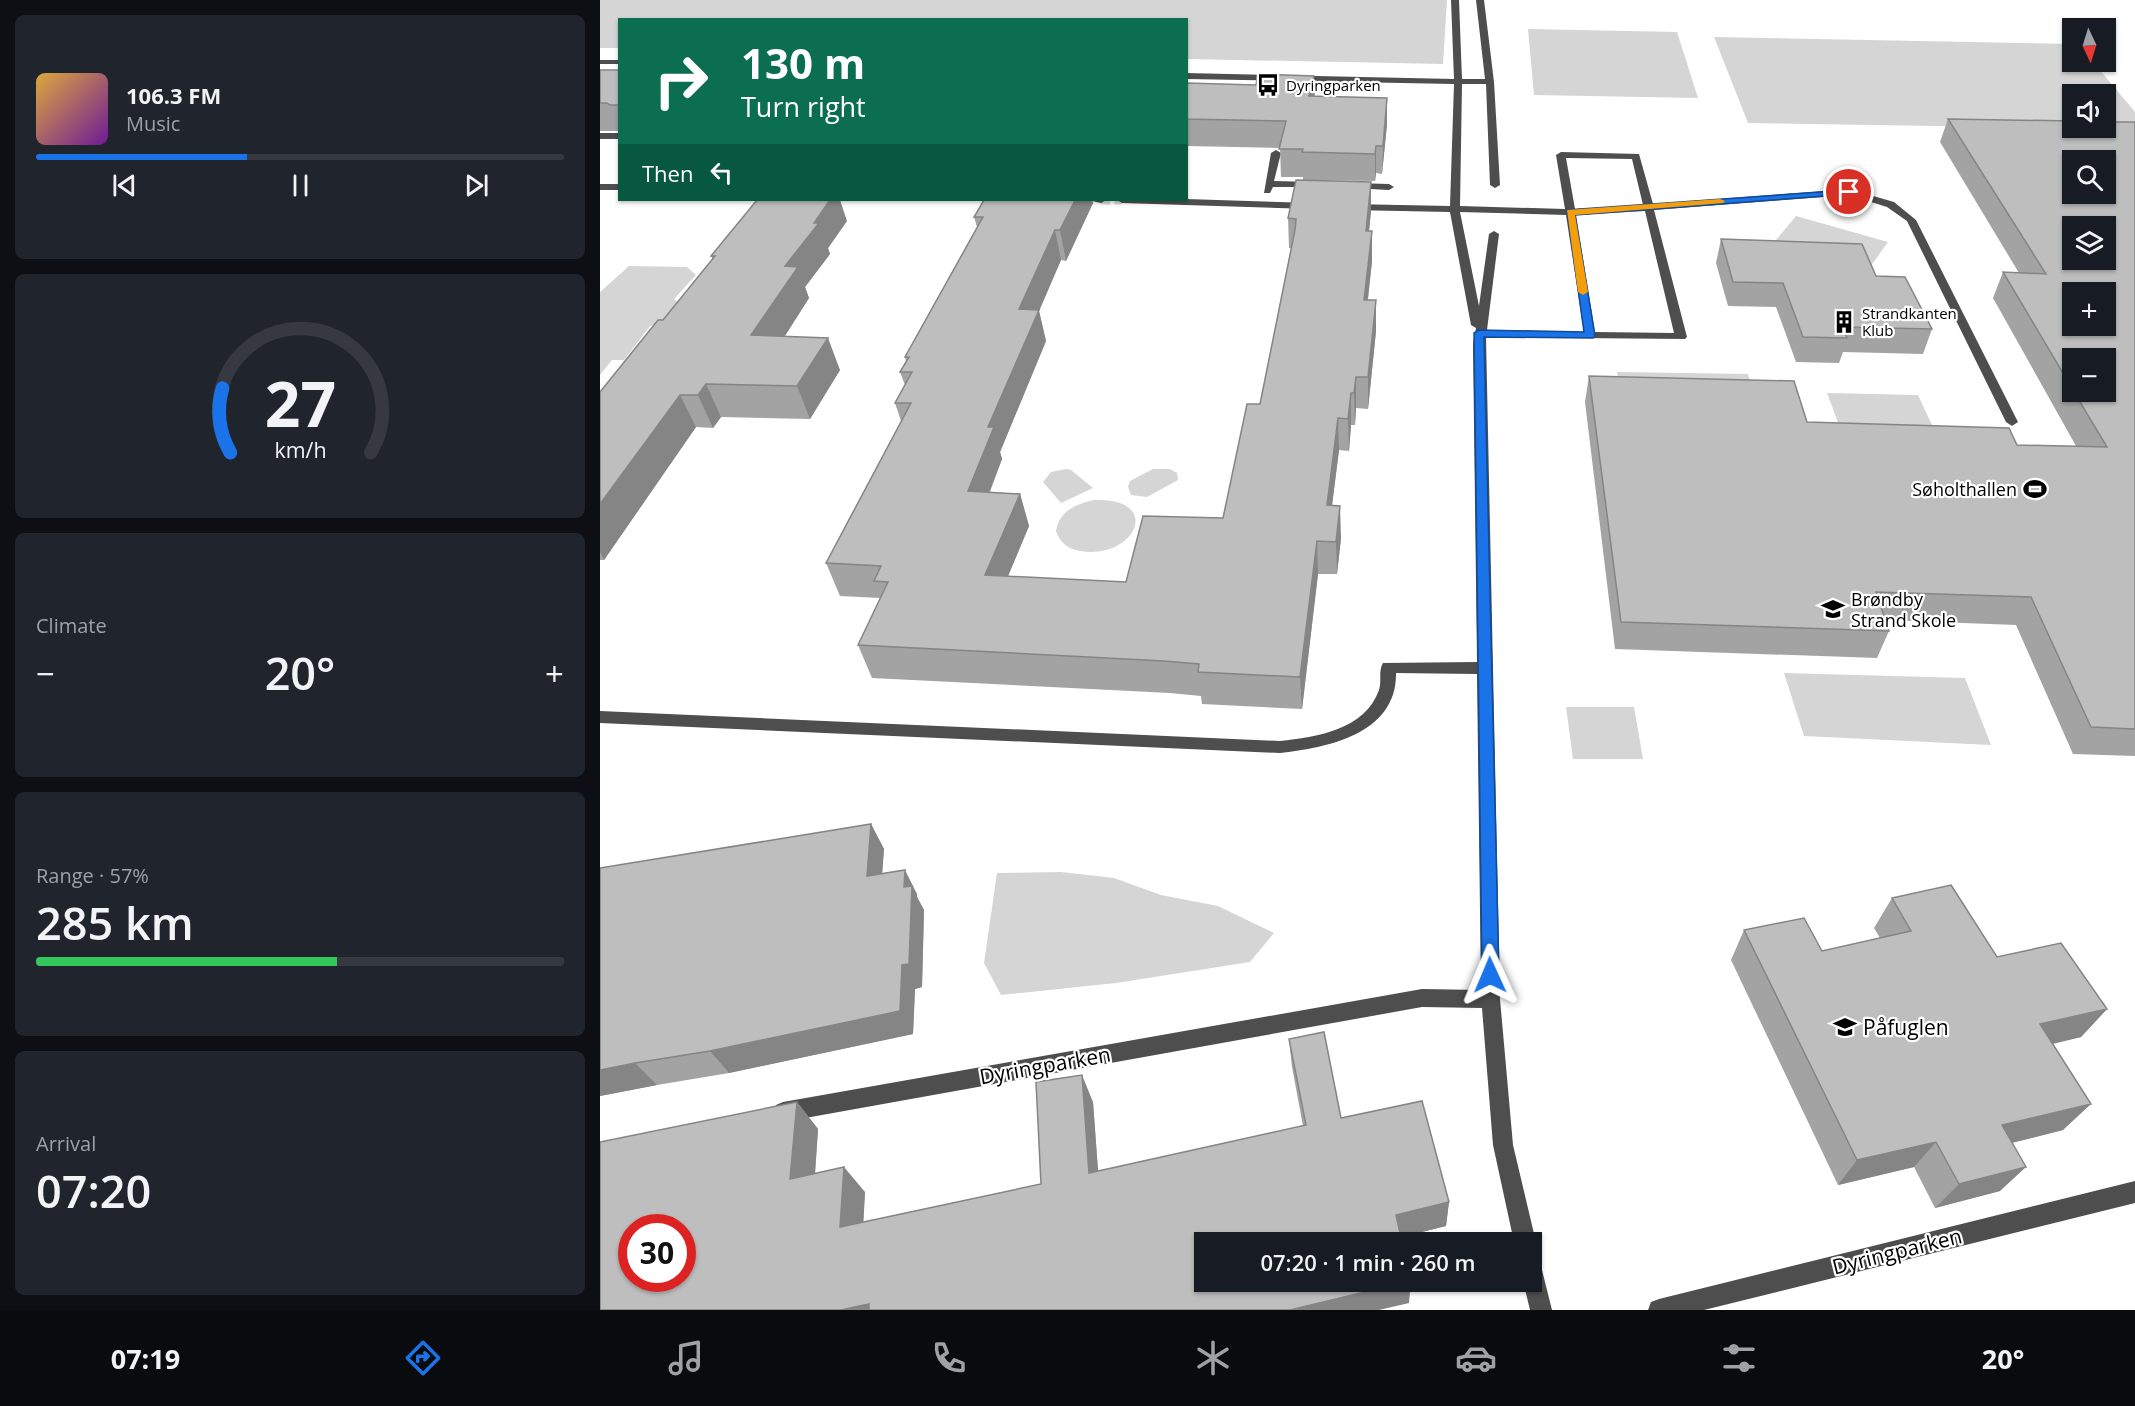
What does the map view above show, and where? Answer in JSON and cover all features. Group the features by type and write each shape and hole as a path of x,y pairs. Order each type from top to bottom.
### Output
{"street":[{"path":"1455,0 1458,82 1455,219 1479,333"},
{"path":"1483,2 1495,185"},
{"path":"600,62 618,62"},
{"path":"1188,76 1490,82"},
{"path":"600,136 618,136"},
{"path":"1264,204 1276,153"},
{"path":"1479,333 1590,336 1681,338 1636,156 1561,155 1590,336"},
{"path":"1269,184 1324,185"},
{"path":"1346,186 1389,187"},
{"path":"600,187 618,187"},
{"path":"1340,206 1570,212 1849,192 1879,199 1896,206 1911,219 2012,422"},
{"path":"1158,201 1317,206"},
{"path":"1494,234 1479,333 1491,999 1503,1145 1523,1232"},
{"path":"600,717 1280,747 1319,743 1347,732 1364,722 1376,711 1387,689 1388,667 1485,668"},
{"name":"Dyringparken","path":"762,1116 1422,998 1491,999"},
{"name":"Dyringparken","path":"1659,1310 2135,1192"},
{"path":"1537,1292 1541,1310"}],"shaded area":[{"path":"600,0 1447,0 1443,64 1188,59 1188,18 618,18 618,48 600,48"},
{"path":"1528,29 1677,32 1698,98 1534,95"},
{"path":"1714,37 2062,44 2062,72 2101,72 2111,84 2062,84 2062,128 1748,123"},
{"path":"2116,89 2135,112 2135,129 2116,129"},
{"path":"1796,216 1888,242 1870,267 1776,240"},
{"path":"629,266 687,267 696,275 674,299 682,305 669,321 650,326 624,360 612,360 600,375 600,292"},
{"path":"1617,372 1748,374 1752,389 1620,387"},
{"path":"1827,393 1918,395 1938,438 1839,425"},
{"path":"1153,469 1170,469 1177,473 1178,480 1147,497 1131,495 1128,487 1130,481"},
{"path":"1071,470 1093,488 1061,503 1043,482 1051,472"},
{"path":"1094,500 1116,502 1129,508 1135,517 1134,528 1127,538 1116,546 1100,551 1080,551 1068,547 1056,531 1061,518 1075,506"},
{"path":"1784,673 1965,678 1991,745 1804,736"},
{"path":"1566,707 1634,707 1643,759 1573,759"},
{"path":"1061,872 1114,878 1161,895 1218,906 1274,933 1250,962 1116,983 1001,995 984,963 997,873"}],"building":[{"path":"600,70 618,70 618,105 600,103"},
{"path":"1258,74 1314,76 1309,96 1387,98 1383,146 1376,146 1375,154 1279,149 1286,121 1188,119 1188,83 1256,85"},
{"path":"1948,119 2062,121 2062,138 2116,138 2116,122 2135,122 2135,729 2091,727 2031,597 1876,592 1889,631 1621,622 1589,376 1794,381 1807,422 2009,428 2017,445 2107,447 2080,402 2116,402 2116,348 2062,348 2062,371 2003,272 2046,274"},
{"path":"1296,180 1371,182 1366,231 1372,231 1364,300 1376,300 1368,377 1356,377 1354,393 1351,393 1348,419 1338,418 1327,505 1340,506 1336,542 1317,541 1300,677 1198,672 1199,664 1164,661 858,645 888,582 874,581 881,566 826,563 911,403 895,403 912,372 900,372 909,357 905,357 983,217 974,217 983,201 1074,201 1060,230 1055,230 1019,309 1039,310 988,427 994,427 968,491 1020,494 985,575 1126,582 1143,516 1223,518 1247,404 1260,404 1295,230 1296,219 1288,218"},
{"path":"756,201 829,201 814,223 819,223 785,266 798,267 751,335 828,338 797,386 706,384 698,395 680,395 600,504 600,392 658,320 663,320 715,256 711,256"},
{"path":"1721,239 1862,244 1876,276 1905,277 1932,329 1843,327 1847,338 1803,337 1783,283 1733,282"},
{"path":"871,824 867,876 905,870 904,887 912,886 909,964 902,965 900,1011 710,1051 600,1070 600,868"},
{"path":"1951,885 1997,957 2061,943 2107,1009 2040,1024 2091,1104 2002,1125 2026,1167 1959,1184 1936,1142 1857,1160 1744,930 1804,918 1822,951 1911,931 1892,898"},
{"path":"1324,1032 1341,1118 1422,1101 1449,1202 1396,1215 1400,1232 1194,1232 1194,1292 1365,1292 1290,1310 869,1310 869,1304 841,1310 600,1310 600,1142 797,1102 790,1179 844,1167 840,1227 1041,1184 1036,1082 1082,1075 1089,1173 1306,1125 1289,1039"}],"slow traffic":[{"path":"1583,292 1570,212 1720,201"}],"place":[{"name":"Dyringparken","path":"1268,85"},
{"name":"Strandkanten Klub","path":"1844,322"},
{"name":"Søholthallen","path":"2035,489"},
{"name":"Brøndby Strand Skole","path":"1833,609"},
{"name":"Påfuglen","path":"1845,1027"}],"route":[{"path":"1490,975 1479,333 1590,336 1570,212 1849,192"}]}
